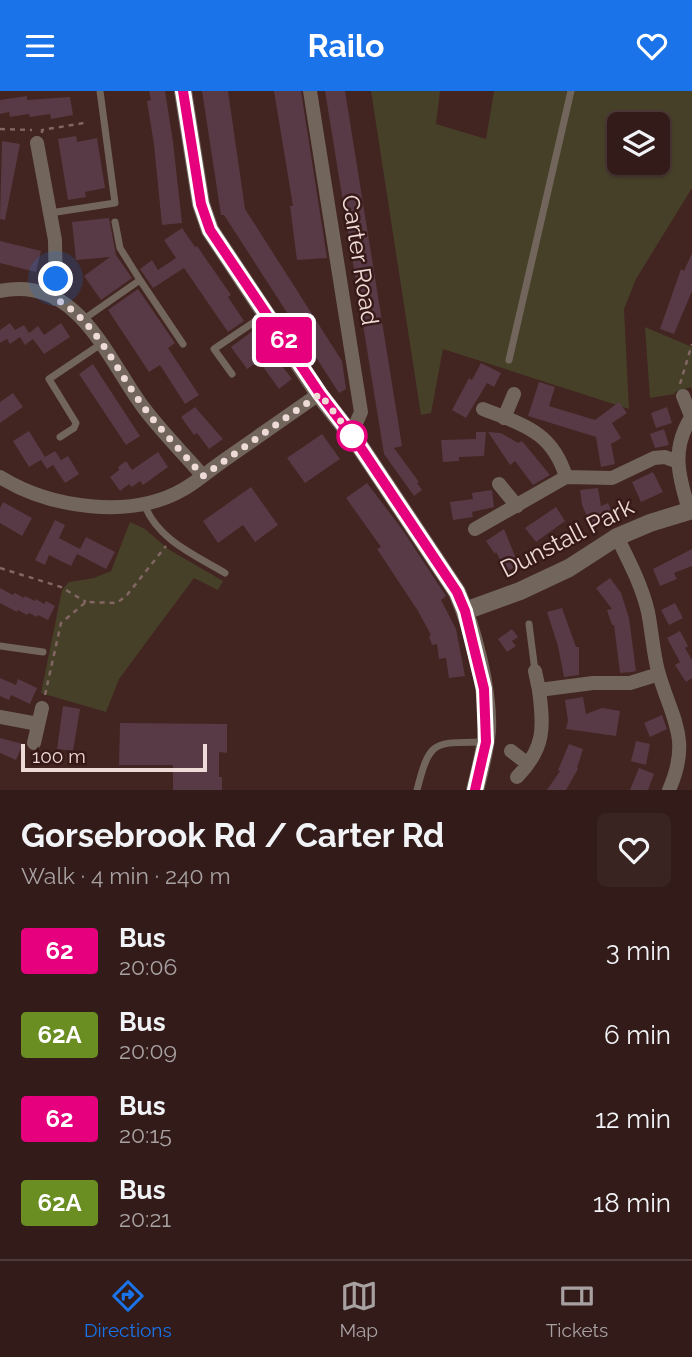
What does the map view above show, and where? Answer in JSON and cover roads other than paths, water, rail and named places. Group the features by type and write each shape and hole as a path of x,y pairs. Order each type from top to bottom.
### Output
{"street":[{"path":"183,91 205,219 214,236 320,394 447,574 465,611 484,689 486,742 475,790"},
{"name":"Carter Road","path":"310,91 361,412 355,428 349,432"},
{"path":"40,137 55,240 56,299"},
{"path":"0,291 28,290 56,299 84,319 143,407 203,476"},
{"path":"0,477 16,487 60,501 105,506 144,504 184,489 320,394"},
{"path":"504,418 514,394"},
{"path":"683,396 691,416 679,444 678,462 679,476 690,510"},
{"path":"483,409 540,434 557,453 566,477"},
{"path":"475,529 566,477 612,478 654,458 664,457 678,462"},
{"path":"499,484 517,506"},
{"name":"Dunstall Park","path":"465,611 520,591 569,568 617,537 690,510"},
{"path":"617,537 643,593 659,674 686,727 677,769 669,790"},
{"path":"517,777 540,744 542,732 535,671"},
{"path":"539,690 593,683 630,683 659,674"},
{"path":"34,743 42,708"},
{"path":"0,717 38,724"},
{"path":"511,751 528,764"}],"lane":[{"path":"50,213 115,203 100,91"},
{"path":"509,361 571,91"},
{"path":"115,222 120,248 183,344"},
{"path":"84,319 140,281"},
{"path":"232,374 214,349 266,314"},
{"path":"60,437 74,428 76,423 49,379 102,344"},
{"path":"144,504 149,517 170,540 225,573"},
{"path":"529,624 535,671"},
{"path":"0,646 43,652"},
{"path":"417,790 429,752 450,743 486,742"}]}
